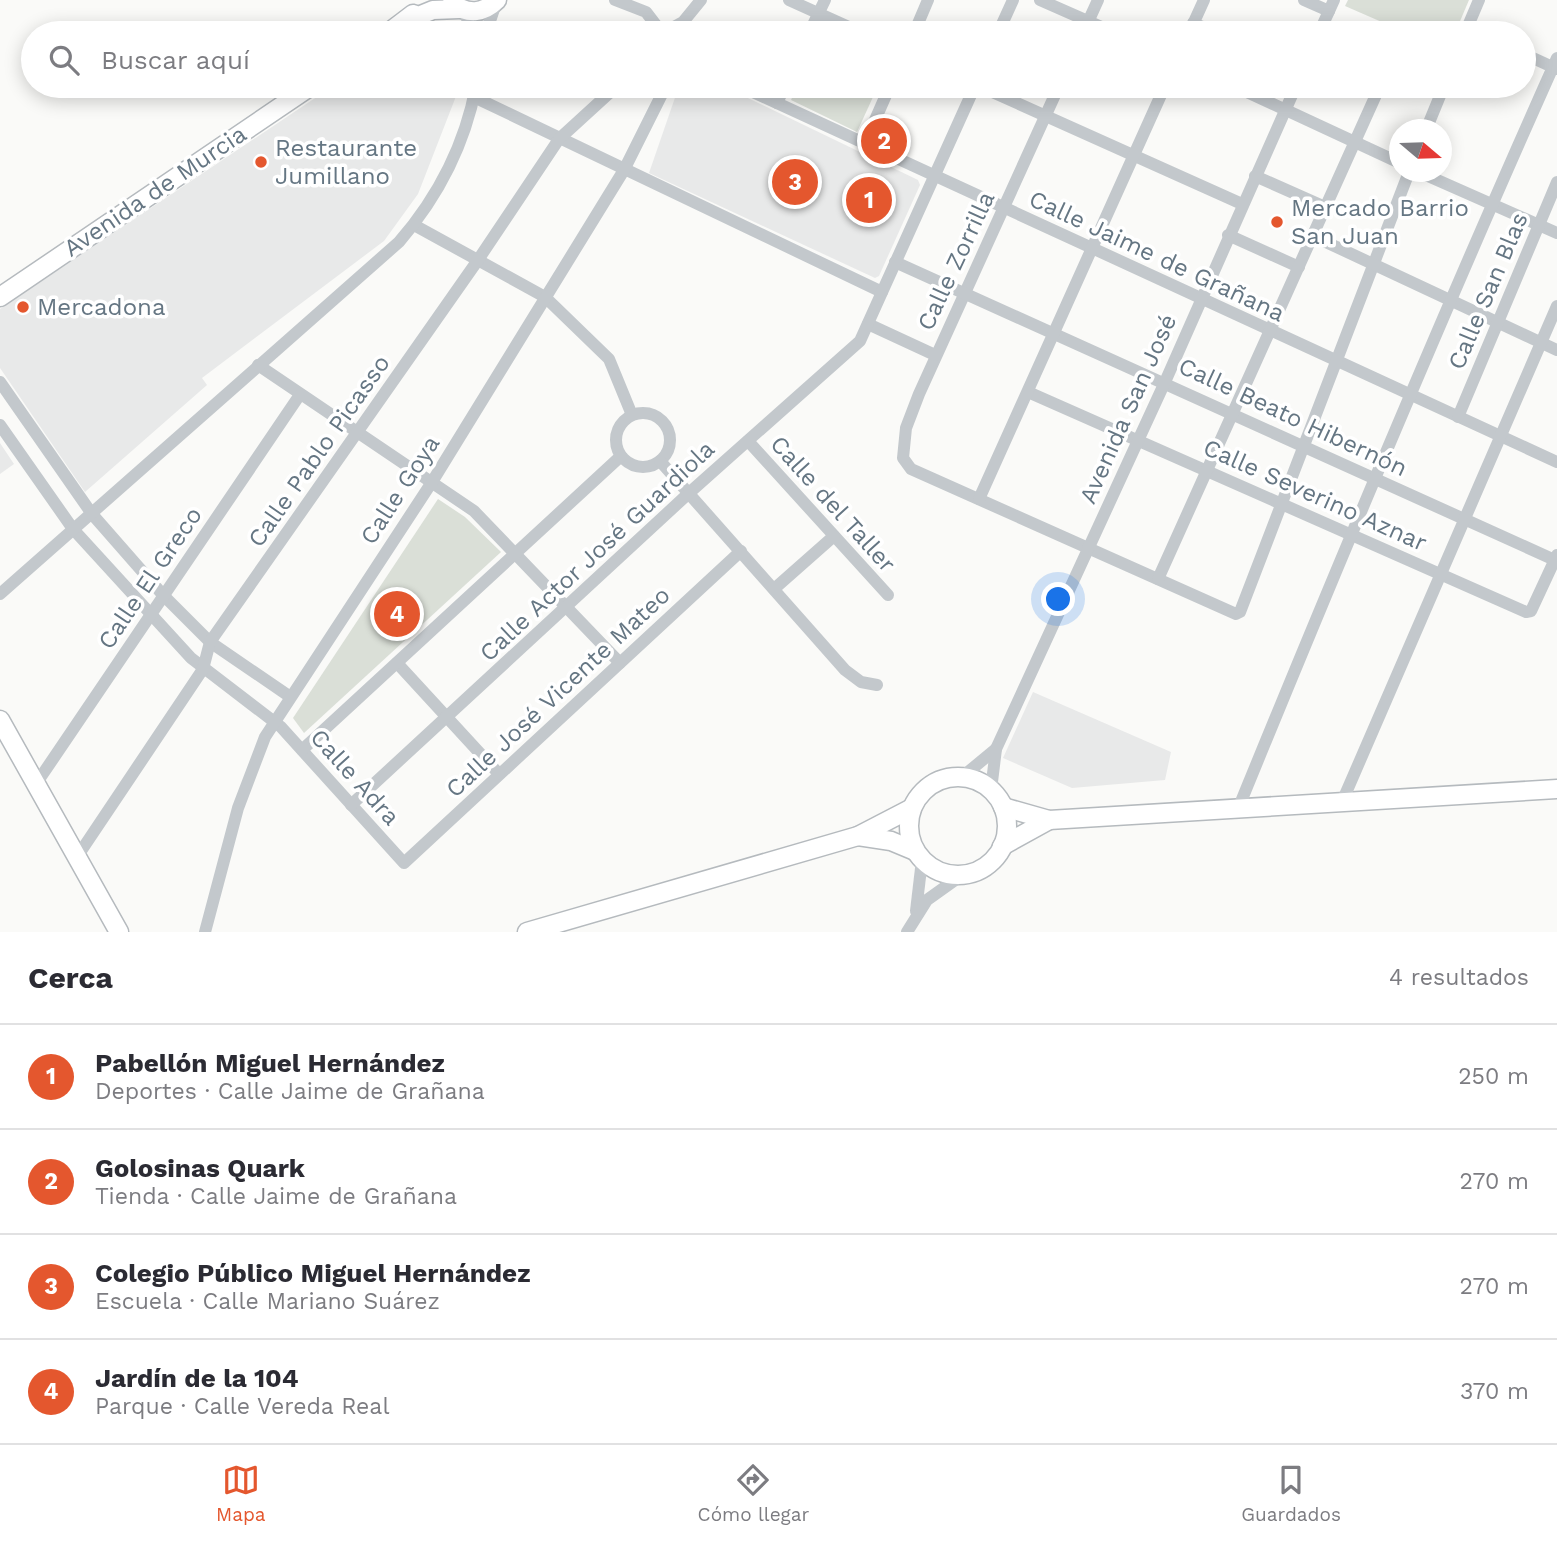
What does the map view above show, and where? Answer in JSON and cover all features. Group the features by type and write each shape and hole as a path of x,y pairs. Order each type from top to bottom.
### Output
{"main road":[{"path":"406,21 427,0"},
{"path":"406,21 433,10 458,6 479,12 497,0"},
{"name":"Avenida de Murcia","path":"0,297 293,98"},
{"path":"0,720 119,932"},
{"path":"918,855 909,830 912,808 920,795 932,784 947,778 962,777 991,790 1003,807 1006,833 1002,846"},
{"path":"1003,807 1049,820 1557,789"},
{"path":"527,932 858,836 912,808"},
{"path":"858,836 891,841 918,855 940,872 962,875 985,866 1002,846 1049,820"}],"street":[{"path":"490,21 497,0"},
{"path":"615,0 652,16 653,21"},
{"path":"684,21 701,0"},
{"path":"789,0 836,21"},
{"path":"815,21 825,0"},
{"path":"919,21 928,0"},
{"path":"1003,21 1013,0"},
{"path":"1040,0 1075,21"},
{"path":"1088,21 1098,0"},
{"path":"1194,21 1204,0"},
{"path":"1304,0 1331,6"},
{"path":"1473,21 1479,0"},
{"path":"1238,808 1349,534 1490,203 1556,65 1536,58"},
{"path":"0,594 399,242 432,200 447,171 473,98"},
{"path":"487,98 559,139 881,292"},
{"name":"Calle Pablo Picasso","path":"77,857 203,669 210,642 478,260 559,139 604,98"},
{"name":"Calle Goya","path":"205,932 246,783 274,722 432,482 624,170 660,98"},
{"name":"Calle Jaime de Grañana","path":"766,98 1557,462"},
{"path":"777,103 779,98"},
{"path":"864,145 885,98"},
{"name":"Calle Actor José Guardiola","path":"351,805 689,493 860,341 971,98"},
{"path":"1005,98 1242,204"},
{"name":"Calle Zorrilla","path":"979,499 911,469 903,458 906,428 935,355 1054,98"},
{"path":"1159,98 979,499 1236,614 1240,612 1334,360 1405,182"},
{"path":"1261,98 1389,158"},
{"name":"Avenida San José","path":"991,790 996,749 1165,382 1290,98"},
{"path":"1158,579 1375,98"},
{"path":"1430,119 1439,98"},
{"path":"1255,176 1325,207"},
{"path":"1442,182 1557,233"},
{"name":"Calle San Blas","path":"1458,416 1500,323 1557,182"},
{"path":"414,225 545,297 610,359 632,415"},
{"path":"1228,235 1298,267"},
{"path":"1312,236 1557,350"},
{"name":"Calle Beato Hibernón","path":"895,262 1556,559"},
{"path":"1342,802 1557,306"},
{"path":"868,324 935,355"},
{"path":"258,365 299,396 474,511 620,663"},
{"path":"0,382 92,514 163,595 210,642 289,696"},
{"name":"Calle Severino Aznar","path":"1028,392 1529,613 1556,559"},
{"name":"Calle El Greco","path":"36,784 299,396"},
{"path":"651,414 666,426 669,445 660,461 640,467 621,456 616,438 618,428 632,415 651,414"},
{"name":"Calle Adra","path":"0,425 73,529 152,615 203,669 274,722 404,863"},
{"name":"Calle del Taller","path":"748,440 888,595"},
{"path":"302,750 621,456"},
{"path":"660,461 845,670 861,682 877,685"},
{"path":"774,589 834,536"},
{"name":"Calle José Vicente Mateo","path":"404,863 740,551"},
{"path":"397,663 499,774"},
{"name":"Avenida San José","path":"962,777 996,749"},
{"path":"915,918 918,855"},
{"path":"907,932 935,893 962,875"}],"shaded area":[{"path":"1348,0 1469,0 1460,21 1379,21 1345,6"},
{"path":"315,98 455,98 418,194 384,241 202,378 207,385 85,492 0,368 0,309"},
{"path":"675,98 748,98 918,180 920,185 879,276 875,278 649,173"},
{"path":"792,98 873,98 857,132 791,100"},
{"path":"0,443 14,464 0,474"},
{"path":"438,499 465,517 501,552 304,733 293,718"},
{"path":"1033,692 1171,752 1165,780 1072,788 1003,758"}],"place":[{"name":"Golosinas Quark","path":"884,141"},
{"name":"Restaurante Jumillano","path":"261,162"},
{"name":"Colegio Público Miguel Hernández","path":"795,182"},
{"name":"Pabellón Miguel Hernández","path":"869,200"},
{"name":"Mercado Barrio San Juan","path":"1277,222"},
{"name":"Mercadona","path":"23,307"},
{"name":"Jardín de la 104","path":"397,614"}]}
